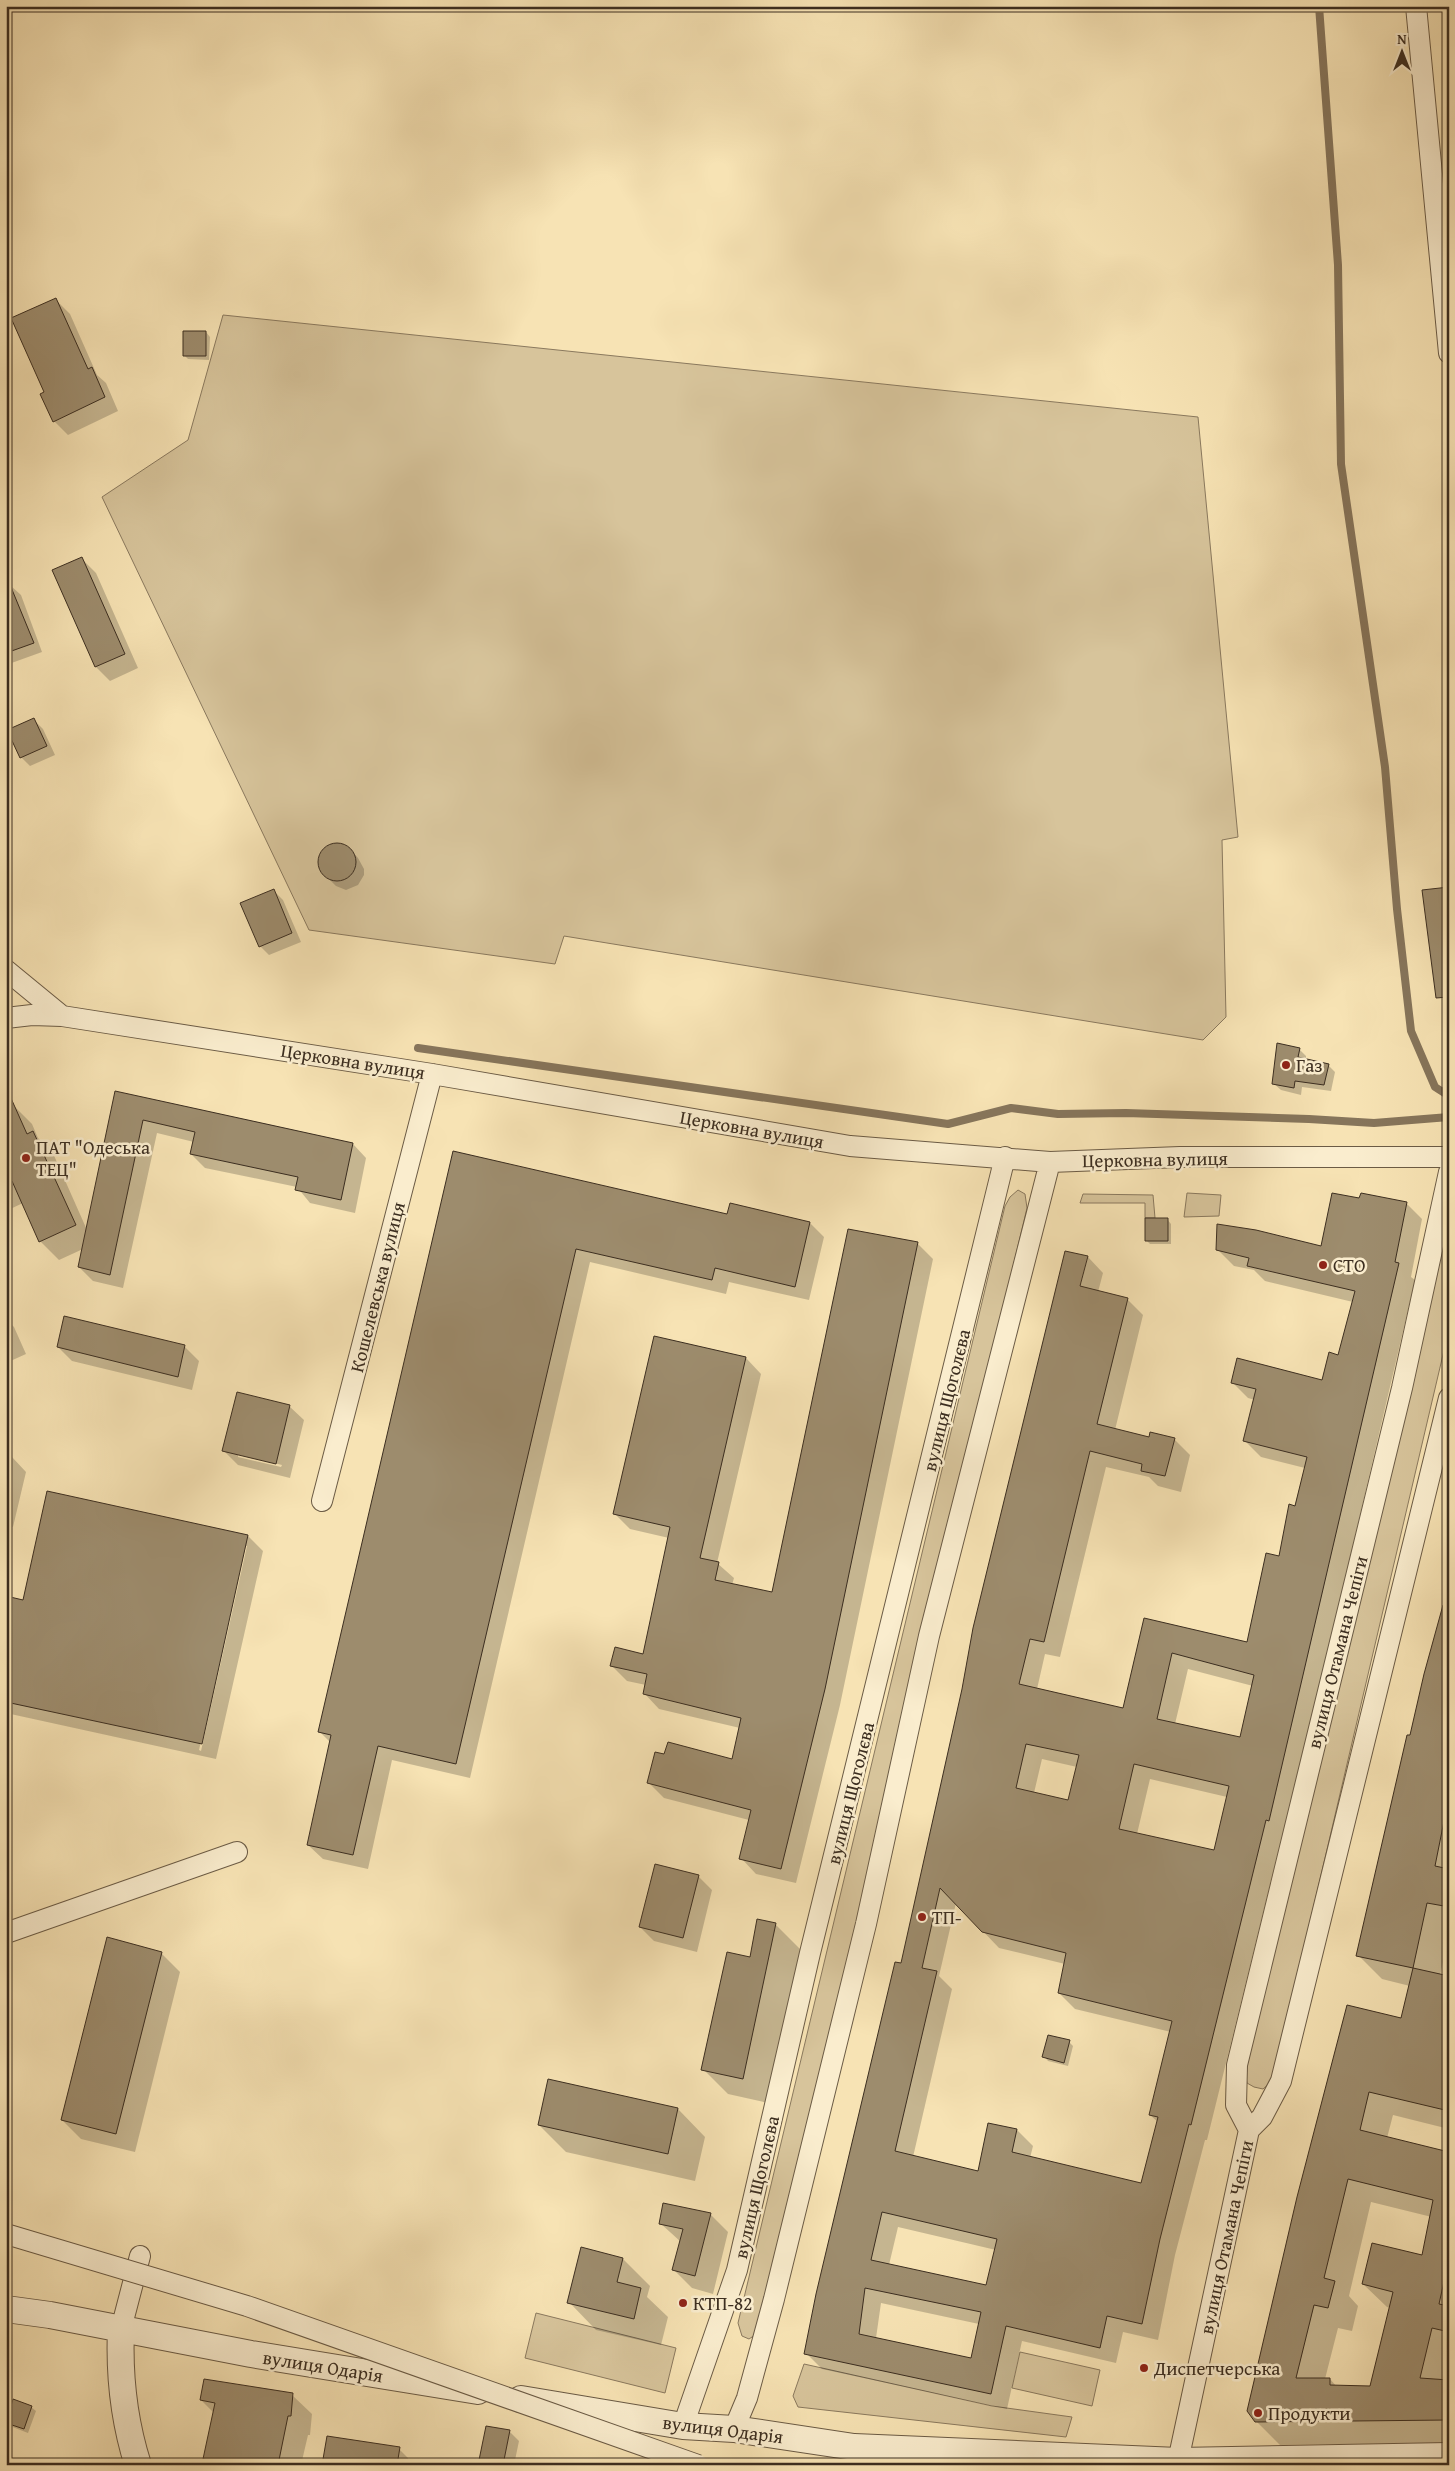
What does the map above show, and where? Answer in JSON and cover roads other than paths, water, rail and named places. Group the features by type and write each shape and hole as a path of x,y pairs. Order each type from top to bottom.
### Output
{"street":[{"path":"1416,6 1449,353"},
{"path":"6,970 62,1016"},
{"name":"Церковна вулиця","path":"6,1018 32,1015 62,1016 432,1074 850,1146 1050,1162 1180,1156 1449,1157"},
{"name":"Кошелевська вулиця","path":"322,1501 432,1074"},
{"name":"вулиця Щоголєва","path":"683,2426 736,2270 810,1953 1005,1157"},
{"path":"734,2429 747,2398 774,2299 862,1944 929,1636 1050,1162"},
{"name":"вулиця Отамана Чепіги","path":"1249,2130 1236,2105 1237,2065 1402,1388 1449,1172"},
{"name":"вулиця Отамана Чепіги","path":"1178,2461 1249,2130 1262,2117 1281,2081 1449,1398"},
{"path":"6,1933 238,1852"},
{"path":"6,2234 247,2306 698,2465"},
{"path":"138,2465 126,2417 121,2380 121,2328 140,2256"},
{"name":"вулиця Одарія","path":"6,2309 50,2315 261,2355 683,2426 734,2429 854,2447 1178,2461 1449,2456"}],"waterway":[{"path":"1319,6 1338,265 1341,464 1385,767 1397,909 1411,1031 1435,1087 1449,1096"},
{"path":"418,1048 948,1124 1011,1108 1058,1114 1126,1113 1374,1123 1449,1117"}],"place":[{"name":"Газ","path":"1286,1065"},
{"name":"ПАТ \"Одеська ТЕЦ\"","path":"26,1158"},
{"name":"СТО","path":"1323,1265"},
{"name":"ТП-","path":"922,1917"},
{"name":"КТП-82","path":"683,2303"},
{"name":"Диспетчерська","path":"1144,2368"},
{"name":"Продукти","path":"1258,2413"}]}
